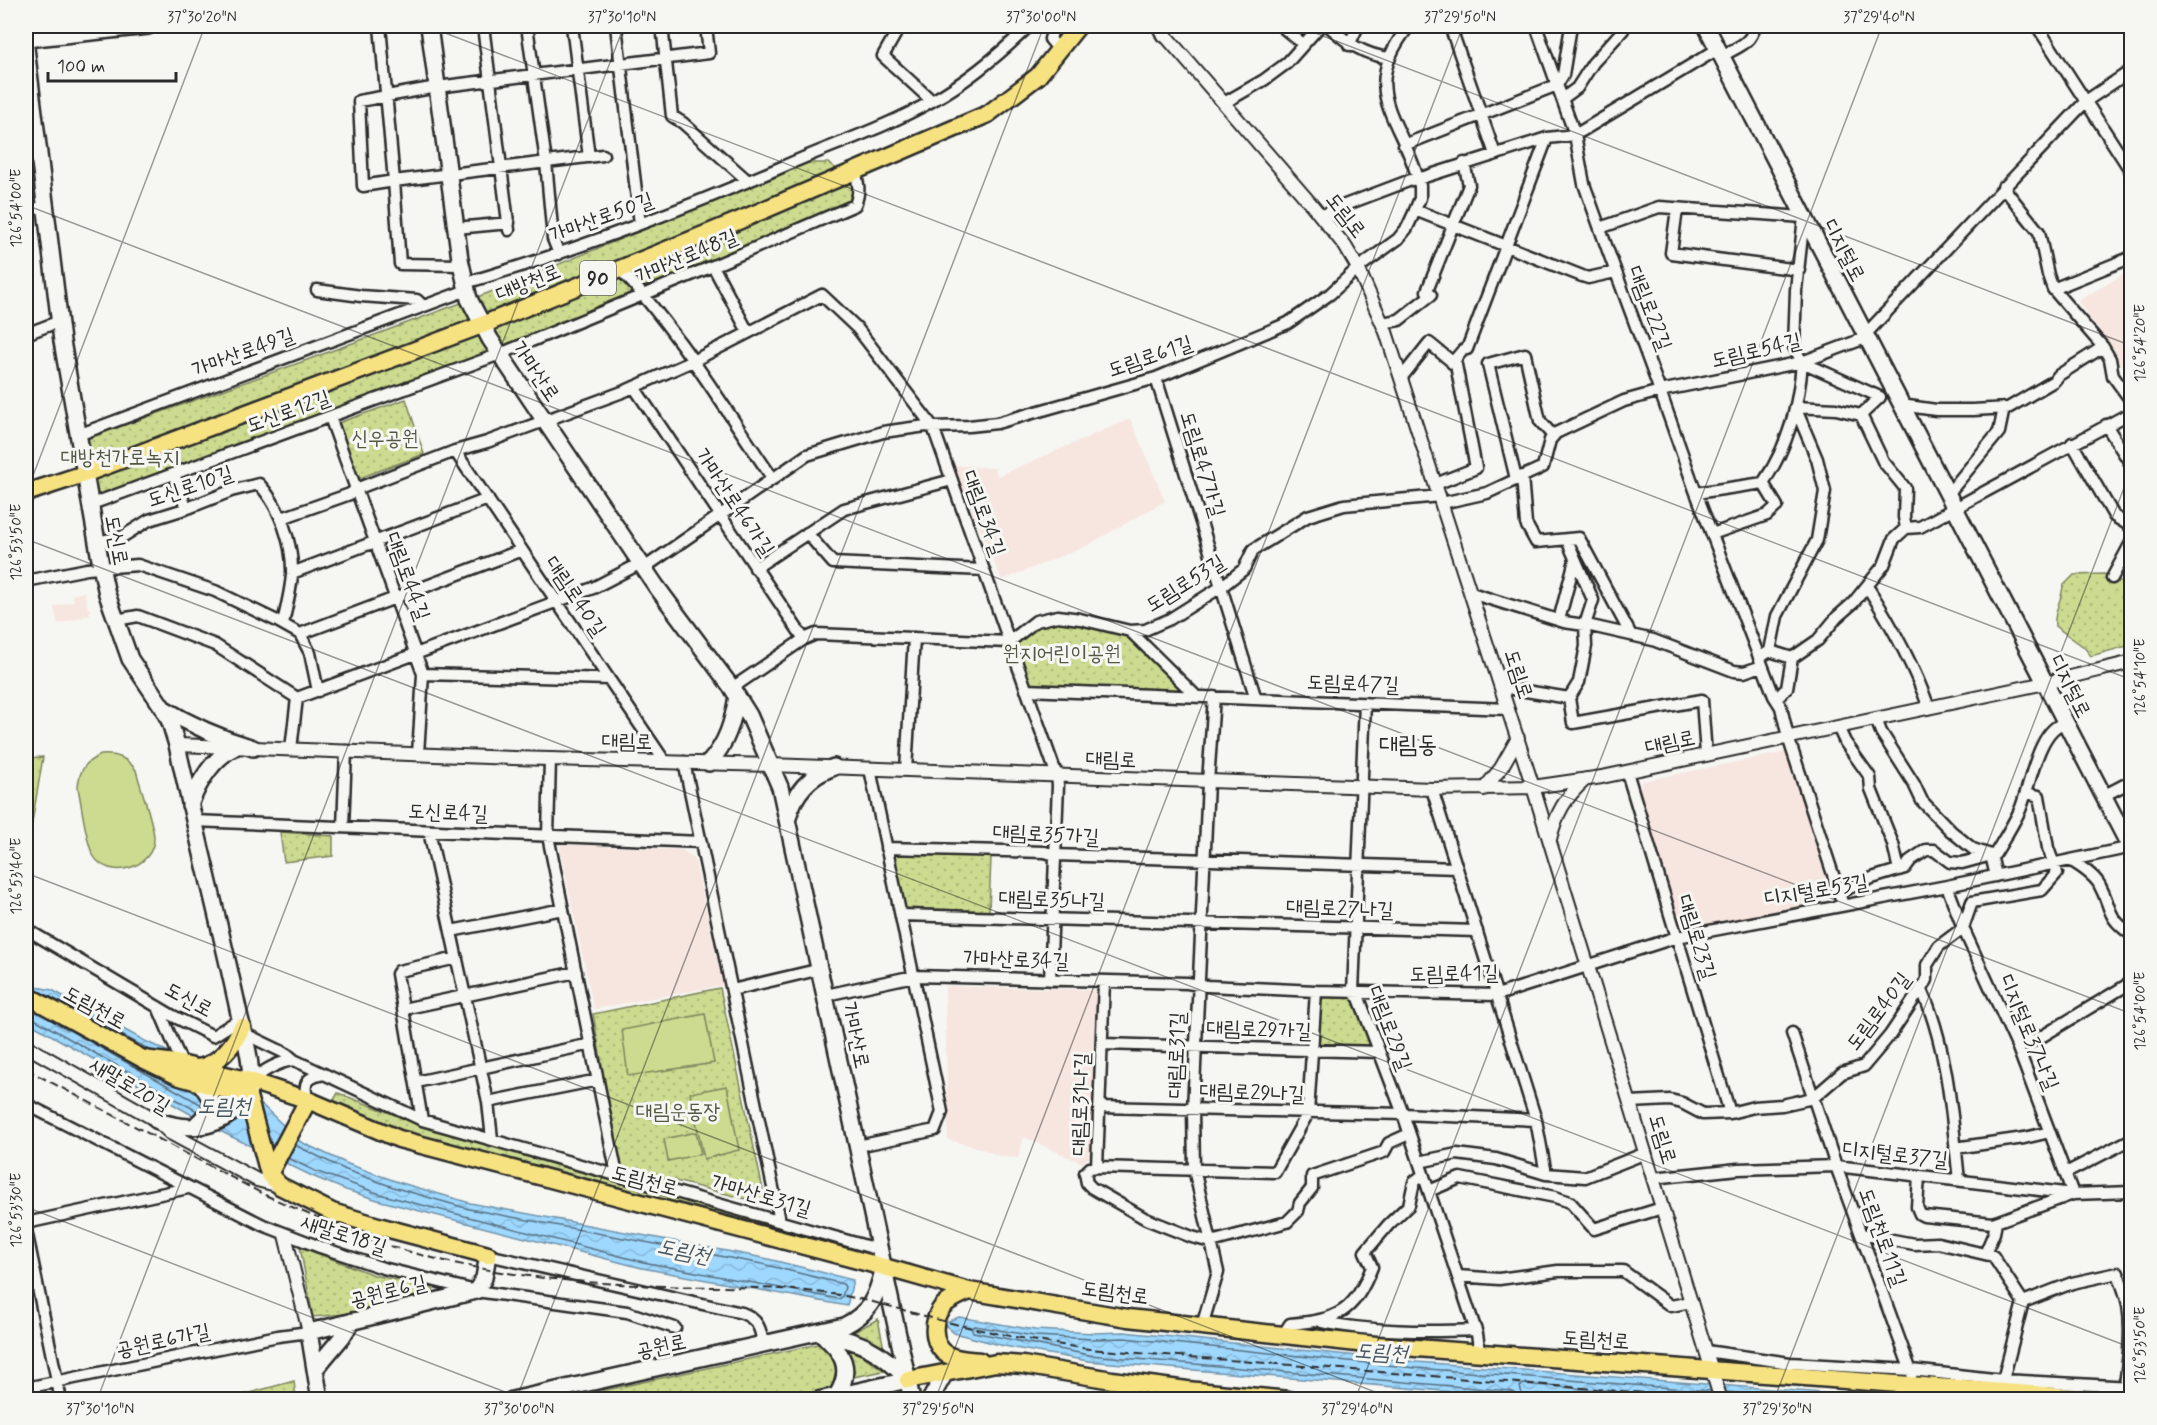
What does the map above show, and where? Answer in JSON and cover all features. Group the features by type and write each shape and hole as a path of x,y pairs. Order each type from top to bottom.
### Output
{"main road":[{"path":"26,39 148,26"},
{"name":"가마산로","path":"429,26 461,265 466,286 482,325 643,566 735,692 749,715 780,787 912,1400"},
{"name":"대방천로","path":"26,494 482,325 988,114 1038,75 1078,26"},
{"name":"디지털로","path":"1706,26 1803,218 2131,849"},
{"name":"도신로","path":"26,48 30,116 46,207 60,321 84,474 101,568 130,659 163,708 177,745 242,1027 249,1062 249,1088"},
{"path":"709,763 729,733 734,718 735,692"},
{"path":"163,708 195,728 253,748"},
{"path":"190,805 208,770 225,753 235,747"},
{"path":"788,821 791,805 804,787 820,772 834,767"},
{"name":"도림천로","path":"26,995 180,1077 193,1072"},
{"path":"189,1127 209,1114 212,1105 210,1097 193,1072 213,1063 226,1052 242,1027"},
{"name":"도림천로","path":"143,1059 249,1088 308,1100 399,1139 969,1291 1128,1318 1376,1345 1714,1376 1913,1378 2110,1400"},
{"path":"156,1120 189,1127 209,1125 223,1120 240,1106 249,1088"},
{"path":"249,1088 275,1180 332,1212 423,1239 488,1255 484,1278 476,1291"},
{"path":"275,1180 308,1100"},
{"name":"공원로","path":"512,1400 844,1326 858,1319 873,1302 884,1267"},
{"name":"공원로6길","path":"309,1332 476,1291"},
{"path":"969,1291 952,1300 940,1311 935,1339 939,1348 954,1358 1023,1365 1187,1390 1288,1400"},
{"path":"316,1368 352,1321"},
{"path":"309,1332 320,1400"},
{"path":"819,1333 846,1339 869,1348 891,1362 908,1380"},
{"path":"819,1333 837,1348 845,1365 844,1383 837,1395"},
{"path":"818,1400 996,1363"},
{"path":"930,1400 945,1373"},
{"path":"859,1390 887,1400"}],"street":[{"path":"380,26 400,264 461,265"},
{"path":"456,228 509,227 483,26"},
{"path":"527,26 546,162 553,239 559,254"},
{"path":"572,26 589,157"},
{"path":"616,26 640,224"},
{"path":"662,26 672,116 683,123 748,181"},
{"path":"603,155 363,186 359,101 437,87 709,53 706,26"},
{"path":"900,26 883,56 932,101"},
{"name":"가마산로50길","path":"466,286 640,224 879,126 932,101 974,74 1029,26"},
{"path":"1054,26 1050,39 1059,50"},
{"path":"1281,26 1303,44"},
{"path":"1224,103 1264,80 1287,63 1320,26"},
{"path":"1329,26 1349,45 1375,56 1390,58"},
{"path":"1349,45 1358,26"},
{"path":"1409,26 1396,45 1383,80 1384,94 1418,179 1420,198 1415,210 1588,278 1615,272"},
{"path":"1450,26 1494,154"},
{"name":"대림로22길","path":"1536,26 1575,135 1584,184 1696,493 1761,662 1781,707 1788,737 1843,905"},
{"path":"1404,145 1557,85 1563,75 1571,26"},
{"path":"1562,99 1577,88 1593,63 1623,30 1620,26"},
{"path":"1322,216 1354,201 1464,163 1547,138 1575,135 1720,53 1746,43 1754,34 1754,26"},
{"path":"2037,26 2132,173"},
{"name":"도림로","path":"1161,28 1345,246 1358,268 1382,323 1402,377 1518,738 1721,1400"},
{"path":"1866,336 2002,187 2086,101 2132,70"},
{"path":"1452,363 1463,350 1467,349 1547,138"},
{"path":"1382,323 1399,320 1431,295 1427,291 1468,185 1464,163"},
{"name":"가마산로48길","path":"500,354 855,205 859,194 859,184 855,171"},
{"path":"2002,187 2040,232 2053,289 2103,346 2110,359 2114,376 2132,402"},
{"path":"26,210 46,207"},
{"path":"1600,228 1659,207 1803,218 1796,290 1794,347 1802,362 1795,407 1786,441 1775,465 1763,483 1696,493"},
{"path":"1677,208 1671,253 1799,270"},
{"name":"도림로61길","path":"720,516 813,453 883,432 926,426 933,428 997,423 1156,378 1288,323 1330,294 1358,268 1398,239 1407,228 1415,210"},
{"path":"2053,289 2132,257"},
{"path":"281,516 285,517 350,494 356,489 455,451 488,442 634,387 693,361 748,332 713,266"},
{"path":"620,269 644,295 693,361 773,479"},
{"name":"가마산로49길","path":"78,435 423,306 466,286"},
{"path":"317,290 361,297 417,300 423,306"},
{"name":"대림로34길","path":"748,332 822,294 857,328 933,428 1057,776 1050,980"},
{"path":"26,334 60,321"},
{"name":"도림로54길","path":"1553,436 1624,401 1660,391 1802,362 1866,336"},
{"path":"1402,377 1429,343 1456,365 1476,468 1439,494"},
{"path":"1802,362 1880,397 1936,410 1973,410 2008,408 2054,381 2059,375 2103,346"},
{"name":"도신로12길","path":"89,505 500,354"},
{"path":"1439,494 1487,493 1519,477 1543,467 1553,436 1540,421 1525,354 1488,364 1519,477 1526,524 1536,542 1579,538 1631,635"},
{"name":"도림로47가길","path":"1156,378 1256,699"},
{"name":"가마산로46가길","path":"634,387 804,639"},
{"path":"1861,415 1880,397"},
{"path":"1795,407 1836,409 1861,415"},
{"path":"1471,593 1559,620 1631,635 1692,654 1734,671 1744,672 1761,662 1770,651 1777,616 1817,540 1825,491 1817,459 1795,407"},
{"path":"1776,699 1787,688 1792,658 1818,640 1867,586 1884,565 1894,539 1906,528 1920,527 1951,500 1999,432 2004,408"},
{"path":"1951,500 2132,412"},
{"path":"1861,415 1883,461 1905,488 1906,528"},
{"name":"대림로44길","path":"330,417 423,674 418,754"},
{"path":"2106,425 2132,466"},
{"path":"2072,443 2114,516 2132,527"},
{"name":"대림로40길","path":"455,451 665,762"},
{"path":"174,474 188,508"},
{"path":"755,568 844,509 952,480"},
{"path":"1712,534 1767,515 1777,506 1763,483"},
{"name":"도신로10길","path":"96,542 122,537 149,519 188,508 231,491 260,484 281,516 292,573 283,624"},
{"name":"도림로53길","path":"1009,642 1036,621 1058,616 1130,631 1156,627 1221,587 1244,569 1252,550 1308,516 1344,505 1439,494"},
{"path":"292,573 488,499"},
{"path":"297,698 593,588 643,566 720,516"},
{"path":"807,533 832,563 983,570"},
{"path":"1567,540 1593,600 1585,625 1586,646 1579,682 1569,698 1573,723 1702,700 1706,755"},
{"path":"2112,578 2132,541"},
{"path":"300,634 522,550"},
{"path":"1559,620 1575,560"},
{"path":"26,581 101,568 138,565 162,572 232,599 300,634 310,653 318,691"},
{"path":"1867,586 1924,693 1929,708"},
{"path":"116,620 138,616 215,645 297,698"},
{"path":"1130,631 1197,697"},
{"path":"735,692 804,639 816,634 1009,642"},
{"path":"906,771 914,638"},
{"path":"1770,651 1792,658"},
{"name":"대림로","path":"177,745 1361,787 1484,789 1533,787 1627,772 2045,683 2132,662"},
{"path":"423,674 609,679"},
{"path":"1501,687 1569,698"},
{"name":"도림로47길","path":"1026,690 1508,709"},
{"path":"1208,782 1214,697"},
{"path":"291,749 297,698"},
{"name":"대림로29길","path":"1365,703 1353,992 1359,998 1419,1161 1476,1330 1480,1353"},
{"path":"1876,719 1881,732 1914,784 1922,801 1951,831 1974,849 1991,855"},
{"path":"1840,892 1872,878 1905,868 1911,860 1926,850 1934,850 1950,862 1962,863 1995,854 2021,808 2045,740 2055,726 2066,723"},
{"path":"1838,727 1845,742 1870,777 1871,789 1893,844 1899,870"},
{"path":"1484,789 1501,768 1518,738"},
{"path":"343,827 346,751"},
{"path":"550,759 548,836 617,1175"},
{"path":"684,762 780,1221"},
{"path":"858,1146 917,1133 928,1133 935,1130 942,1112 870,769"},
{"name":"대림로23길","path":"1627,772 1730,1113"},
{"path":"1550,841 1556,818 1566,799 1586,779"},
{"path":"2103,796 2132,781"},
{"name":"대림로31길","path":"1202,1326 1218,1272 1194,1169 1193,1110 1196,1047 1203,985 1202,923 1208,782"},
{"path":"1432,789 1536,1120 1546,1174"},
{"path":"1963,928 1972,902 2042,890 2057,873 2048,848 2039,796 2026,793"},
{"name":"도신로4길","path":"194,821 701,842"},
{"path":"429,831 488,1102 492,1139"},
{"name":"대림로35가길","path":"886,848 1045,852 1055,855 1204,861 1457,868"},
{"name":"디지털로53길","path":"1588,967 1677,937 2131,849"},
{"path":"1991,855 1996,876"},
{"path":"2070,860 2085,869 2099,883 2109,913 2116,923 2132,935"},
{"name":"디지털로37나길","path":"1947,886 1963,928 2018,1048 2073,1194"},
{"path":"451,931 563,909"},
{"name":"대림로35나길","path":"901,915 1202,923"},
{"name":"대림로27나길","path":"1202,923 1477,931"},
{"name":"도림로40길","path":"1630,1102 1670,1100 1682,1103 1703,1114 1730,1113 1813,1098 1842,1073 1864,1066 1890,1035 1927,980 1928,964 1939,946 1963,928"},
{"name":"도신로","path":"26,929 160,1010 213,1036 242,1027"},
{"path":"422,1120 397,974 399,971 457,958"},
{"name":"도림로41길","path":"1203,985 1497,996 1588,967"},
{"path":"732,990 821,969"},
{"path":"403,1009 576,972"},
{"name":"가마산로34길","path":"826,995 914,976 1203,985"},
{"name":"대림로31나길","path":"1104,981 1097,1167 1275,1172 1308,1113"},
{"path":"2018,1048 2041,1037 2132,982"},
{"path":"1921,988 1930,1009 1943,1057 1959,1180"},
{"path":"1308,1113 1316,991"},
{"path":"160,1010 193,1072"},
{"name":"가마산로31길","path":"242,1027 294,1060 422,1120 880,1250"},
{"name":"도림천로11길","path":"1792,1033 1836,1166 1913,1378"},
{"path":"416,1082 591,1044"},
{"name":"대림로29가길","path":"1102,1044 1379,1052"},
{"name":"새말로20길","path":"26,1046 156,1120 170,1133 257,1180 275,1180"},
{"path":"249,1088 265,1070 282,1062 294,1060"},
{"path":"308,1100 305,1091 307,1082 314,1076 325,1074"},
{"path":"488,1102 598,1080"},
{"name":"새말로18길","path":"26,1104 188,1188 285,1235 383,1268 476,1291 627,1312 675,1328"},
{"name":"대림로29나길","path":"1099,1107 1402,1114 1536,1120"},
{"path":"1955,1148 2050,1132"},
{"path":"1097,1167 1090,1168 1085,1173 1092,1188 1146,1220 1211,1242 1287,1222 1298,1211 1300,1203 1312,1188 1312,1176 1384,1152 1389,1143 1409,1134"},
{"path":"2066,1173 2132,1138"},
{"path":"1419,1161 1457,1154 1496,1159 1546,1174 1585,1177 1646,1153"},
{"name":"디지털로37길","path":"1653,1178 1738,1169 1836,1166 2073,1194 2132,1192"},
{"path":"1283,1335 1290,1324 1318,1322 1336,1317 1354,1301 1365,1285 1372,1267 1365,1252 1409,1205 1414,1182 1423,1175"},
{"path":"1919,1176 1917,1207 1920,1214 1996,1223 2073,1194"},
{"path":"1429,1191 1460,1178 1555,1197 1570,1202 1594,1229 1662,1208"},
{"path":"26,1223 188,1188"},
{"path":"1985,1254 1996,1223"},
{"path":"26,1230 61,1400"},
{"path":"1861,1234 1914,1244 1938,1243 1993,1256 2023,1302 2003,1380"},
{"path":"285,1235 309,1332"},
{"path":"488,1255 742,1313 756,1322 761,1330 763,1345"},
{"path":"1458,1276 1499,1279 1558,1271 1623,1271 1671,1306 1691,1302"},
{"path":"2023,1302 2072,1283 2118,1273 2129,1312 2128,1387 2123,1400"},
{"path":"1318,1322 1426,1333 1476,1330"},
{"name":"공원로6가길","path":"26,1388 278,1336 309,1332"},
{"path":"1706,1351 1913,1378 2128,1387"}],"shaded area":[{"path":"2131,270 2131,372 2121,365 2078,301"},
{"path":"1130,419 1165,501 1088,545 1002,580 952,465 994,468 998,476"},
{"path":"84,592 91,611 89,611 90,615 58,624 54,607 74,601 72,595"},
{"path":"1786,752 1829,888 1816,891 1813,906 1677,933 1635,794 1643,781"},
{"path":"559,844 682,850 694,858 723,985 594,1009"},
{"path":"945,986 1098,990 1091,1156 1082,1163 1024,1137 1018,1158 1002,1157 977,1147 948,1140"}],"green space":[{"name":"대방천가로녹지","path":"808,163 828,163 851,179 853,191 848,203 482,356 95,496 86,439 488,293"},
{"name":"신우공원","path":"406,399 424,454 357,479 338,423"},
{"path":"2104,574 2128,584 2131,579 2131,645 2091,656 2084,647 2055,626 2055,616 2063,586 2074,575"},
{"name":"원지어린이공원","path":"1056,619 1128,634 1189,692 1030,686 1015,642 1029,628"},
{"path":"101,755 120,757 136,770 151,822 154,837 152,848 147,857 130,868 109,868 100,863 93,855 88,841 78,787 84,767"},
{"path":"43,757 26,859 26,758"},
{"path":"280,832 333,836 333,856 284,862"},
{"path":"893,854 991,856 989,911 904,908"},
{"name":"대림운동장","path":"720,988 766,1204 620,1167 593,1014"},
{"path":"1320,997 1355,999 1374,1048 1317,1046"},
{"path":"705,1014 714,1063 628,1076 622,1030"},
{"path":"727,1086 739,1150 704,1159 690,1093"},
{"path":"338,1093 421,1125 857,1247 855,1256 431,1143 331,1105"},
{"path":"696,1132 701,1154 668,1161 664,1139"},
{"path":"300,1247 374,1275 433,1288 434,1295 354,1313 313,1317"},
{"path":"878,1319 885,1354 850,1334"},
{"path":"818,1344 830,1355 835,1368 836,1380 828,1390 782,1399 560,1400"},
{"path":"849,1350 865,1357 884,1371 853,1377 852,1363 847,1353"},
{"path":"294,1381 296,1399 240,1399 239,1396"}],"water":[{"name":"도림천","path":"26,985 52,990 145,1041 242,1086 301,1142 348,1164 398,1182 470,1203 764,1258 853,1280 847,1306 642,1268 346,1190 224,1133 26,1021"},
{"name":"도림천","path":"959,1317 1035,1330 1124,1332 1417,1362 1903,1399 1548,1400 1088,1361 1004,1346 954,1333 943,1323"}],"railway":[{"path":"26,1069 265,1195 363,1237 466,1266 527,1276 588,1282 779,1289 832,1294 991,1332 1089,1349 1734,1400"}],"district":[{"name":"대림동","path":"1408,744"}]}
